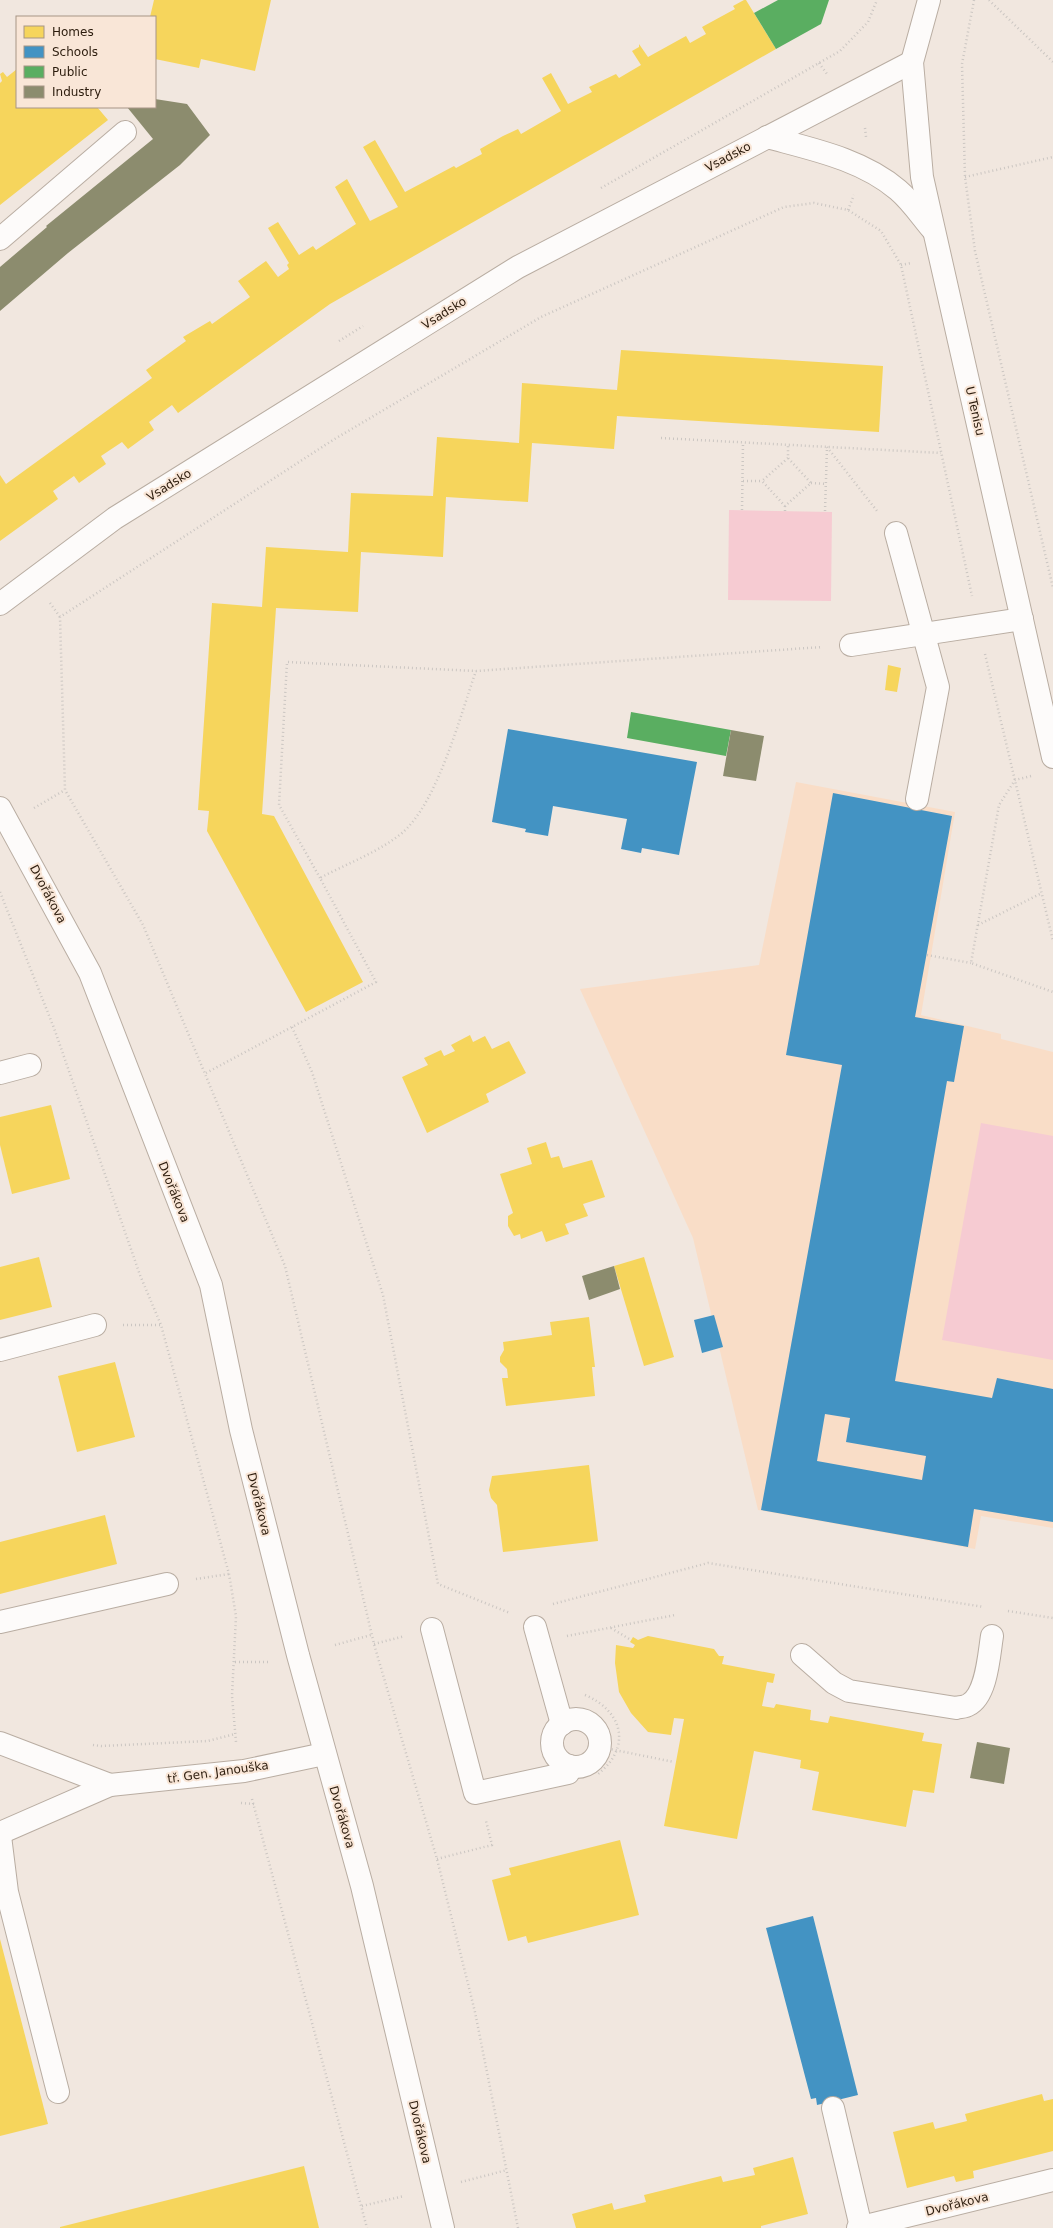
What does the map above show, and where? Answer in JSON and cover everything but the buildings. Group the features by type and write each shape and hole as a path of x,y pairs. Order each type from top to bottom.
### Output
{"street":[{"path":"912,62 929,0"},
{"name":"Vsadsko","path":"0,604 115,518 518,267 912,62"},
{"name":"U Tenisu","path":"912,62 922,177 1053,757"},
{"path":"0,239 125,132"},
{"path":"767,137 824,152 881,177 899,190 934,231"},
{"path":"896,533 938,687 917,799"},
{"path":"851,645 1022,619"},
{"name":"Dvořákova","path":"0,808 90,973 211,1285 241,1430 324,1754 362,1886 443,2228"},
{"path":"0,1073 30,1065"},
{"path":"0,1350 95,1325"},
{"path":"0,1622 167,1584"},
{"path":"535,1627 562,1724"},
{"path":"432,1629 475,1794 568,1773 569,1766"},
{"path":"802,1655 834,1683 849,1691 956,1708 969,1705 978,1696 983,1686 992,1636"},
{"path":"568,1720 585,1720 597,1731 608,1749 592,1761 577,1767 569,1766 557,1758 553,1751 553,1736 562,1724 568,1720"},
{"name":"tř. Gen. Janouška","path":"0,1743 110,1785"},
{"name":"tř. Gen. Janouška","path":"0,1833 110,1785 244,1771 324,1754"},
{"path":"0,1836 7,1892 58,2092"},
{"name":"Dvořákova","path":"833,2108 860,2228 1053,2180"}],"path":[{"path":"974,0 962,64 966,177 975,250 1053,588"},
{"path":"989,0 1053,62"},
{"path":"966,177 1053,157"},
{"path":"848,210 855,193"},
{"path":"60,617 333,440 541,317 784,207 814,203 848,210 881,231 901,265 978,626 1053,941"},
{"path":"901,265 916,262"},
{"path":"661,438 941,453"},
{"path":"742,510 743,442"},
{"path":"788,445 788,458 811,483 826,484"},
{"path":"825,511 827,447"},
{"path":"827,447 880,516"},
{"path":"742,481 762,481 788,458"},
{"path":"762,481 785,506 785,511"},
{"path":"785,506 811,483"},
{"path":"46,598 60,617 65,790 143,925 206,1073 285,1266 372,1635 439,1867 475,2012 518,2228"},
{"path":"206,1073 376,982 279,805 287,662 476,671 851,645"},
{"path":"320,878 382,846 402,833 422,811 437,780 476,671"},
{"path":"971,963 998,805 1015,780 1031,776"},
{"path":"30,810 65,790"},
{"path":"0,892 54,1028 140,1275 161,1325 229,1574 236,1616 235,1662 232,1696 236,1742"},
{"path":"978,925 1042,893"},
{"path":"927,954 971,963 1053,992"},
{"path":"292,1027 312,1072 383,1295 438,1584 513,1614"},
{"path":"95,1325 161,1325"},
{"path":"550,1604 708,1563 990,1608"},
{"path":"167,1584 229,1574"},
{"path":"1006,1610 1053,1618"},
{"path":"566,1644 565,1636 675,1615"},
{"path":"610,1627 631,1640"},
{"path":"335,1645 372,1635"},
{"path":"235,1662 276,1662"},
{"path":"578,1692 600,1704 614,1717 620,1734 608,1749 674,1762"},
{"path":"85,1744 101,1746 208,1741 235,1734"},
{"path":"252,1799 367,2228"},
{"path":"239,1803 254,1804"},
{"path":"453,2184 507,2170"},
{"path":"362,2206 410,2194"}],"shaded area":[{"path":"729,510 832,512 831,601 728,600"},
{"path":"796,782 955,812 921,1015 1001,1034 1001,1039 1053,1052 1053,1528 981,1516 975,1549 758,1510 693,1238 580,989 759,965"},
{"path":"981,1123 1053,1136 1053,1360 942,1340"}]}
